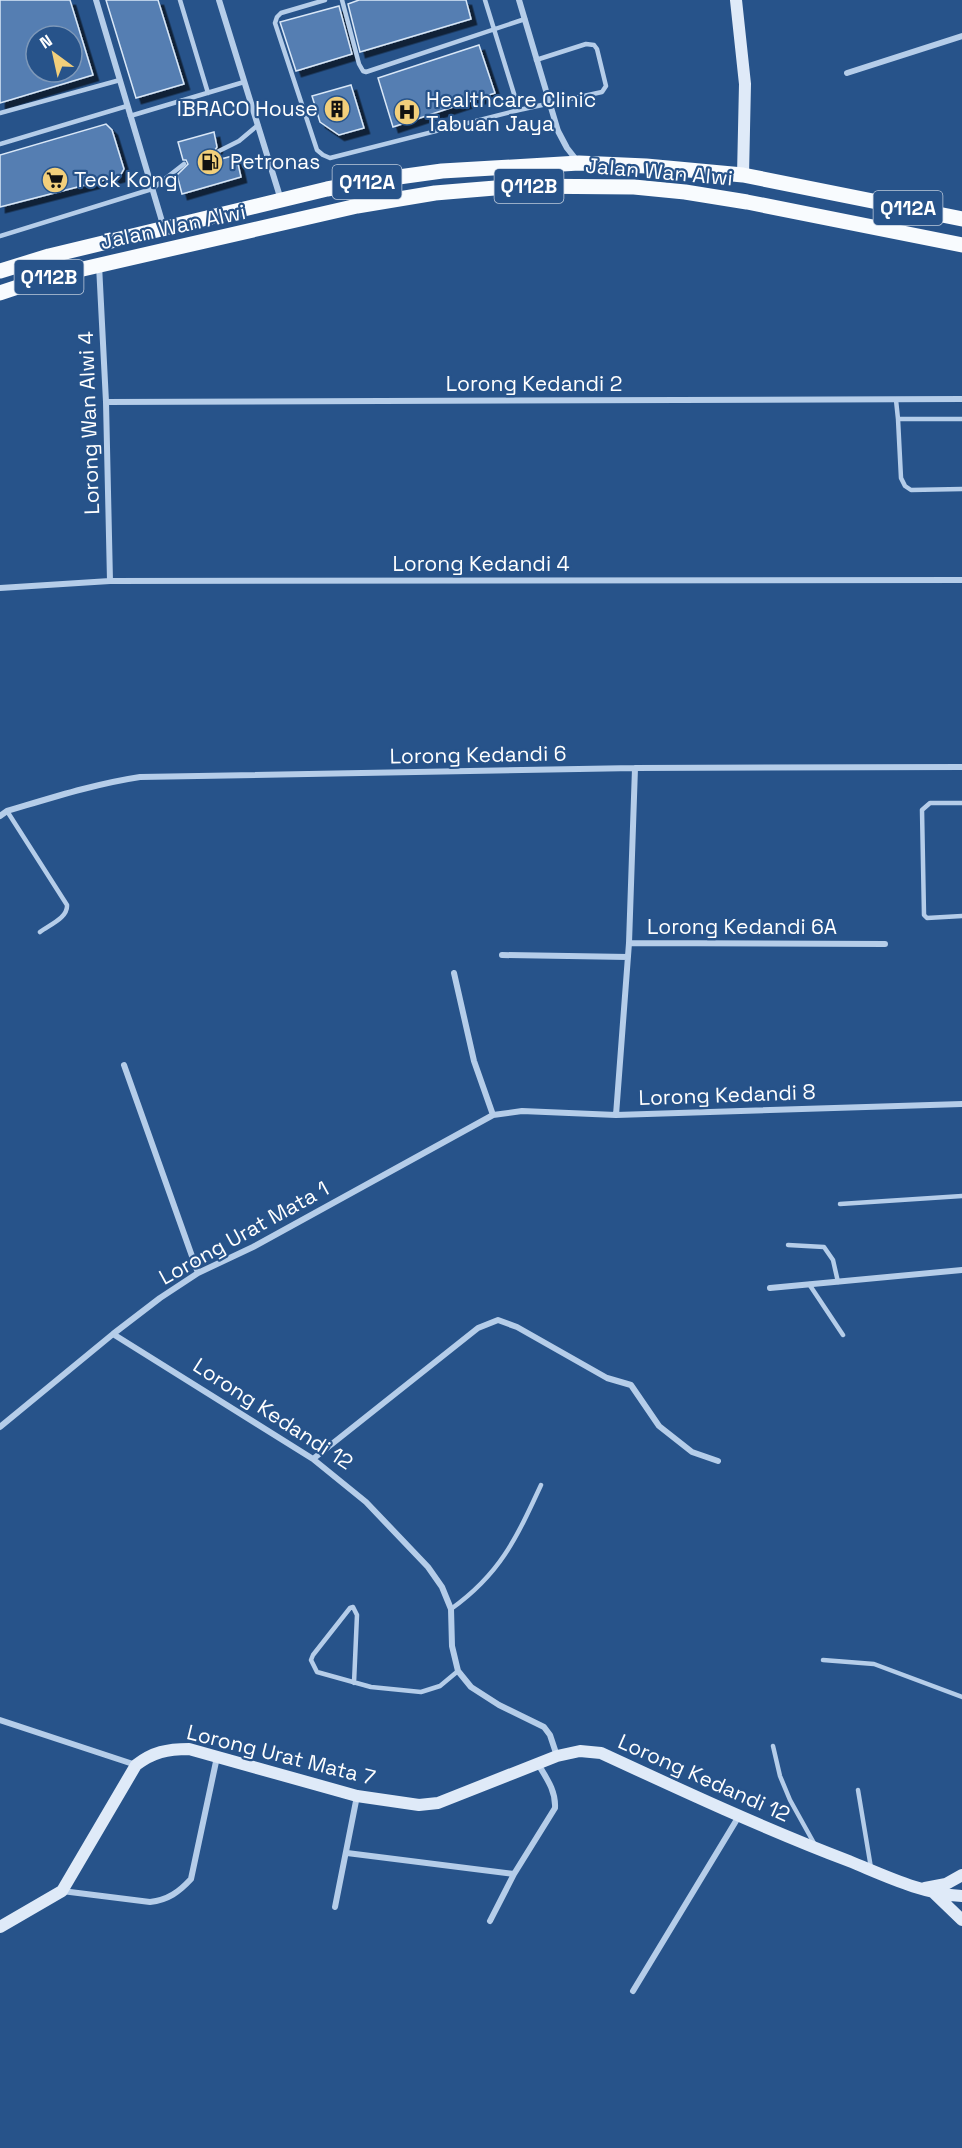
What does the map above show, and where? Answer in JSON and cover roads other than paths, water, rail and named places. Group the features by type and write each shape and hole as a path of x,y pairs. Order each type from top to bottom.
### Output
{"main road":[{"name":"Jalan Wan Alwi","path":"0,271 49,256 164,228 377,180 442,171 579,163 635,165 743,176 962,219"},
{"name":"Jalan Wan Alwi","path":"0,293 48,277 357,206 435,193 518,186 634,187 685,192 747,202 962,245"}],"street":[{"path":"96,0 164,228"},
{"path":"219,0 281,201"},
{"path":"519,0 558,131 567,148 579,163"},
{"path":"736,0 745,84 743,176"},
{"path":"847,73 962,36"},
{"name":"Lorong Wan Alwi 4","path":"99,265 106,402 110,581"},
{"name":"Lorong Kedandi 2","path":"106,402 962,399"},
{"name":"Lorong Kedandi 4","path":"0,588 110,581 962,580"},
{"name":"Lorong Kedandi 6","path":"0,816 7,811 76,790 140,777 635,768 962,767"},
{"name":"Lorong Kedandi 6A","path":"635,768 629,943 885,944"},
{"path":"616,1115 629,943"},
{"path":"502,955 628,957"},
{"path":"454,973 474,1061 493,1115"},
{"path":"124,1065 198,1273"},
{"name":"Lorong Kedandi 8","path":"493,1115 522,1111 616,1115 962,1104"},
{"name":"Lorong Urat Mata 1","path":"0,1427 113,1334 160,1298 198,1273 253,1247 493,1115"},
{"path":"770,1288 962,1270"},
{"path":"314,1460 478,1328 498,1320 517,1326 607,1378 631,1385 659,1426 692,1452 718,1461"},
{"name":"Lorong Kedandi 12","path":"113,1334 314,1460 366,1502 428,1567 442,1587 451,1609 452,1646 458,1671"},
{"path":"458,1671 471,1687 499,1705 544,1727 550,1734 557,1756"},
{"path":"0,1720 136,1765"},
{"name":"Lorong Urat Mata 7","path":"0,1927 62,1891 136,1765 147,1756 160,1750 189,1749 357,1796 419,1804 438,1803 557,1756"},
{"name":"Lorong Kedandi 12","path":"557,1756 580,1751 601,1753 817,1849 915,1887 934,1893 962,1896"},
{"path":"62,1891 150,1902 162,1901 180,1892 191,1879 217,1757"},
{"path":"490,1921 514,1874 555,1808 556,1798 552,1787 538,1764"},
{"path":"335,1907 357,1796"},
{"path":"633,1991 740,1816"},
{"path":"347,1853 514,1874"},
{"path":"915,1887 938,1886 962,1875"},
{"path":"934,1893 962,1920"}],"lane":[{"path":"180,0 208,93"},
{"path":"324,0 281,13 275,22 317,150 323,156 330,158 519,110 603,92 606,86 594,45 586,44 536,60"},
{"path":"342,0 359,64 366,72 525,20"},
{"path":"485,0 519,110"},
{"path":"0,114 120,80"},
{"path":"130,116 244,82"},
{"path":"0,144 128,106"},
{"path":"219,151 248,135 258,124"},
{"path":"0,236 152,189 184,164"},
{"path":"896,399 901,478 905,486 911,490 962,489"},
{"path":"898,419 962,419"},
{"path":"962,803 930,803 922,810 924,915 927,918 962,916"},
{"path":"7,811 67,905 68,910 64,915 40,932"},
{"path":"840,1204 962,1196"},
{"path":"789,1245 824,1247 833,1260 838,1282"},
{"path":"809,1284 843,1335"},
{"path":"451,1609 472,1594 506,1556 541,1485"},
{"path":"354,1683 357,1615 353,1607 347,1610 310,1660 317,1672 354,1683 371,1688 421,1692 440,1686 458,1671"},
{"path":"823,1660 874,1664 962,1697"},
{"path":"773,1746 780,1776 790,1800 817,1849"},
{"path":"858,1790 872,1870"}],"place":[{"name":"IBRACO House","path":"337,109"},
{"name":"Healthcare Clinic Tabuan Jaya","path":"407,112"},
{"name":"Petronas","path":"210,162"},
{"name":"Teck Kong","path":"55,180"}]}
